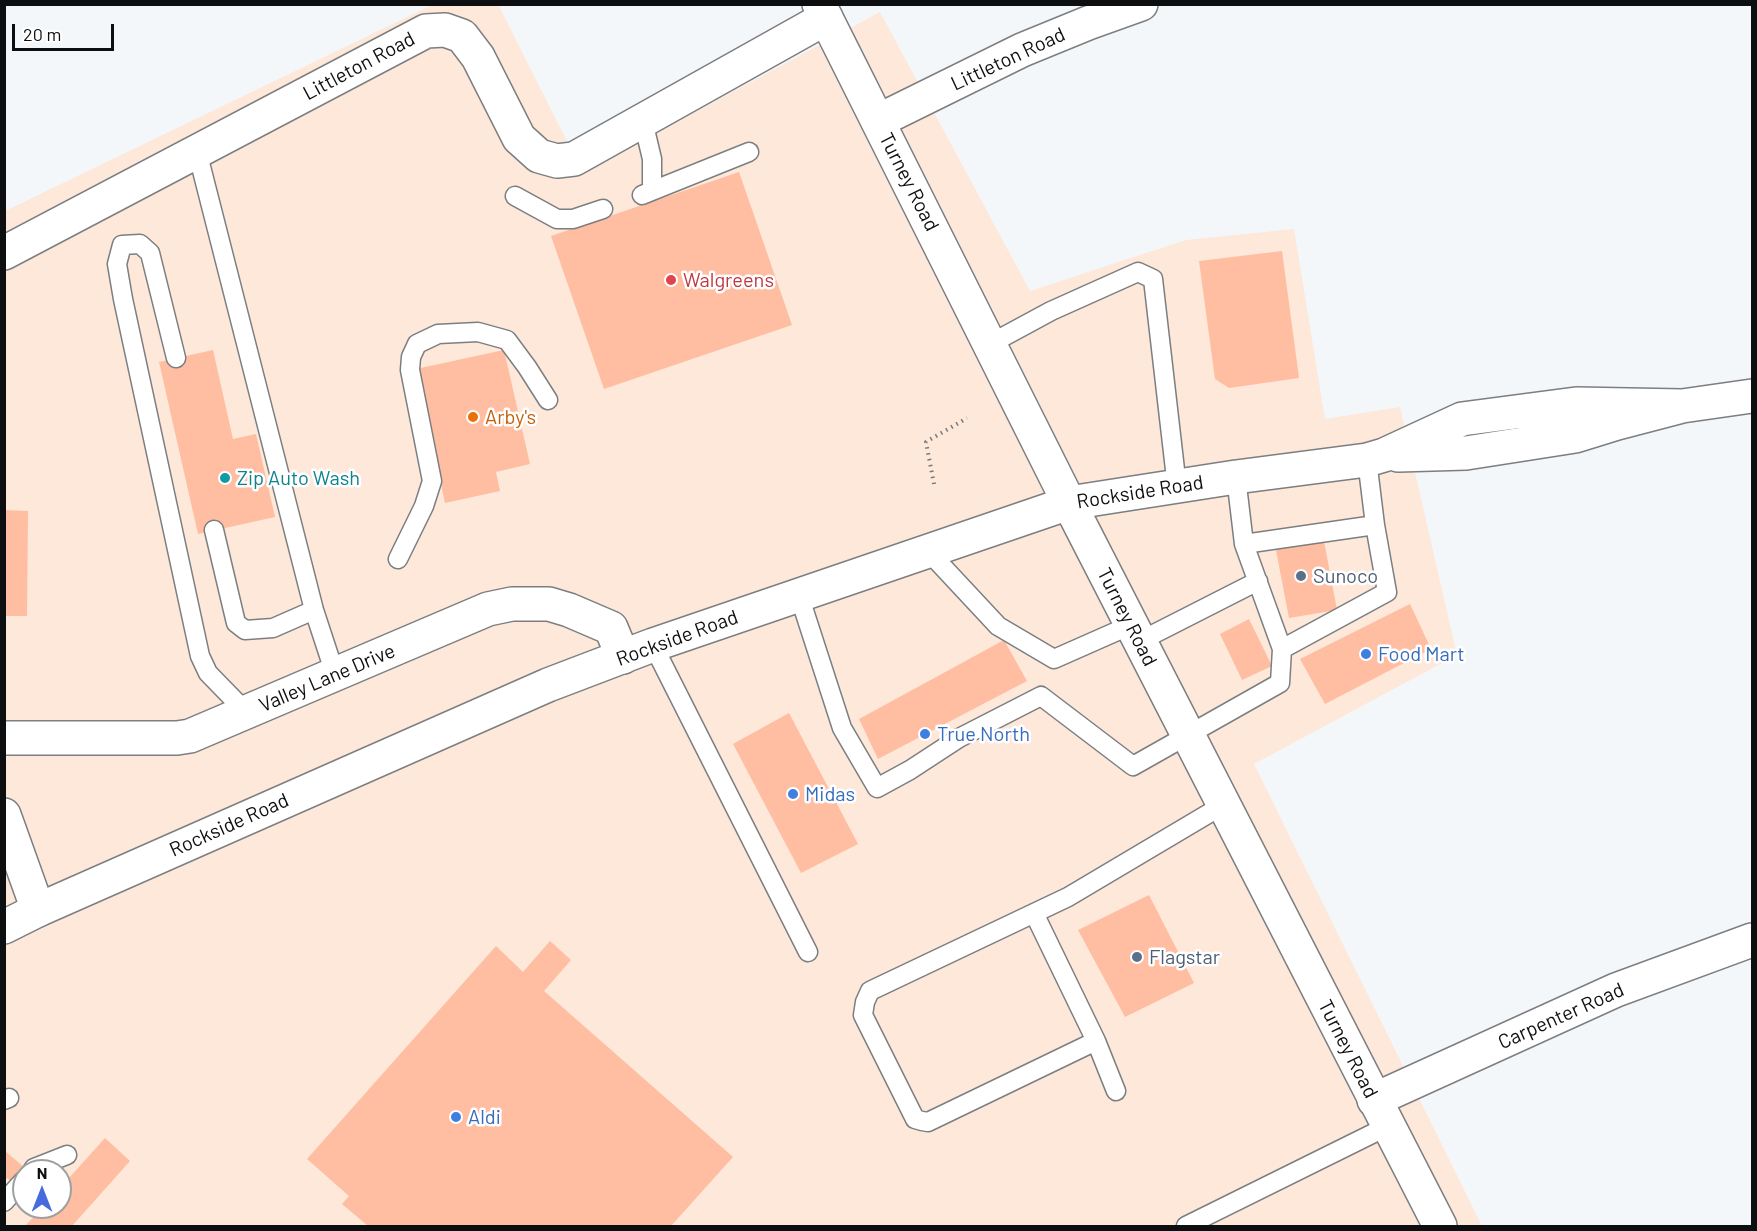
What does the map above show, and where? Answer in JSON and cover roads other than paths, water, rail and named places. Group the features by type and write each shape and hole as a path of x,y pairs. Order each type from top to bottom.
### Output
{"street":[{"name":"Littleton Road","path":"878,121 1022,50 1141,4"},
{"name":"Littleton Road","path":"4,253 426,31 445,30 462,36 478,57 519,138 539,156 557,160 574,159 643,121 823,11"},
{"name":"Turney Road","path":"823,11 1069,503 1440,1227"},
{"name":"Rockside Road","path":"4,927 38,909 548,685 653,645 1069,503 1375,457 1466,453 1575,436 1682,406 1752,396"},
{"name":"Valley Lane Drive","path":"4,738 177,738 190,736 488,609 512,604 532,602 549,604 611,628 623,657"},
{"path":"4,815 38,909"},
{"name":"Carpenter Road","path":"1381,1113 1616,990 1752,940"}],"lane":[{"path":"643,121 652,159 647,193 749,152"},
{"path":"197,151 314,610 335,674"},
{"path":"515,196 557,219 573,219 603,209"},
{"path":"176,358 150,254 140,244 122,246 117,264 123,299 200,656 208,673 246,712"},
{"path":"990,344 1051,311 1138,272 1153,279 1177,487"},
{"path":"398,559 424,506 432,481 410,370 411,357 417,344 438,334 478,332 507,340 548,400"},
{"path":"1282,649 1387,592 1375,525 1375,457"},
{"path":"799,594 842,728 877,788 910,770 959,738 1041,696 1133,766 1280,683 1282,649 1244,543 1236,477"},
{"path":"1244,543 1375,525"},
{"path":"214,531 236,623 245,630 273,628 314,610"},
{"path":"928,551 998,626 1054,658 1135,633 1258,581"},
{"path":"653,645 808,952"},
{"path":"1096,1041 928,1122 922,1121 915,1119 863,1015 864,1002 870,991 1068,897 1223,805"},
{"path":"1034,913 1096,1041 1116,1091"},
{"path":"1186,1227 1381,1113"},
{"path":"57,1159 67,1155"}],"place":[{"name":"Walgreens","path":"671,280"},
{"name":"Arby's","path":"473,417"},
{"name":"Zip Auto Wash","path":"225,478"},
{"name":"Sunoco","path":"1301,576"},
{"name":"Food Mart","path":"1366,654"},
{"name":"True North","path":"925,734"},
{"name":"Midas","path":"793,794"},
{"name":"Flagstar","path":"1137,957"},
{"name":"Aldi","path":"456,1117"}]}
